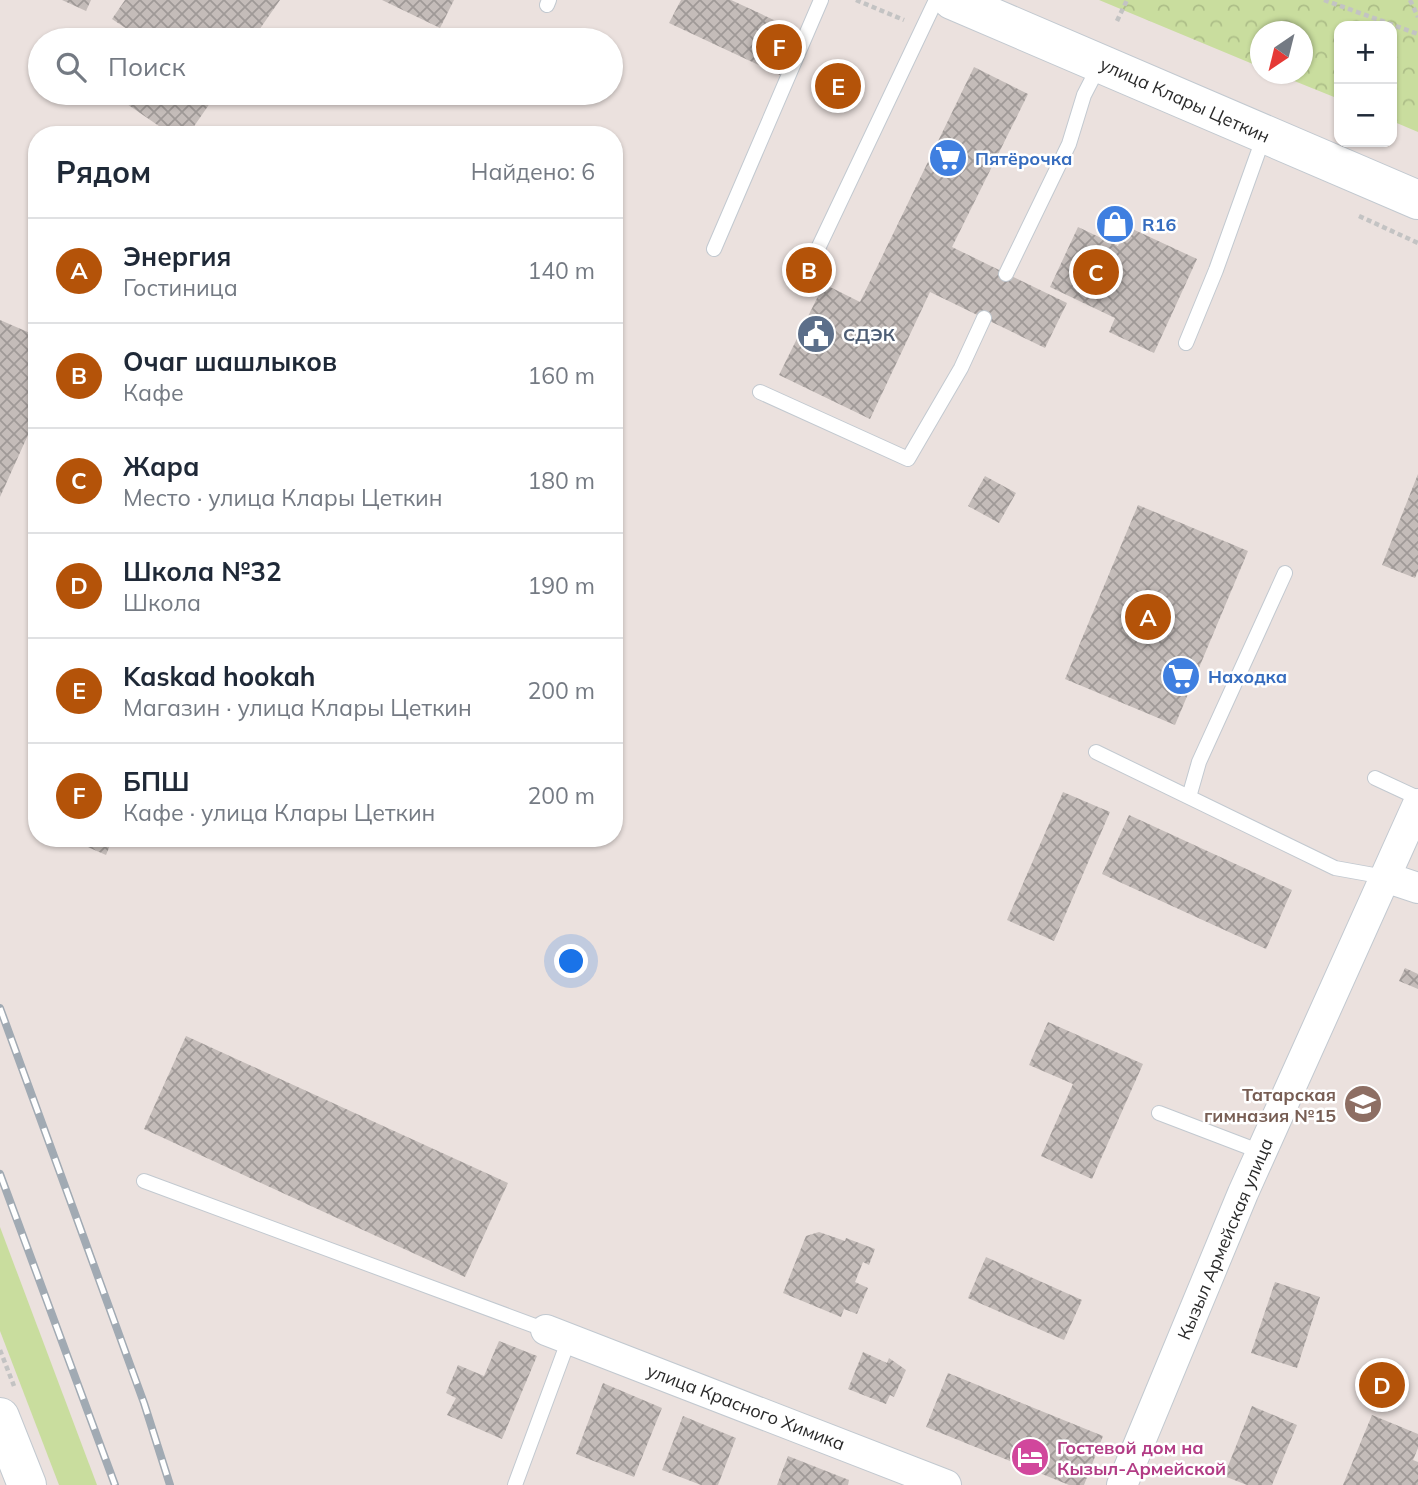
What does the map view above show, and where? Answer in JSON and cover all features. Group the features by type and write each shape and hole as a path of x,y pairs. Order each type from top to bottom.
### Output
{"main road":[{"name":"улица Клары Цеткин","path":"953,0 1418,200"},
{"path":"0,1417 26,1485"}],"street":[{"name":"Кызыл Армейская улица","path":"1122,1485 1261,1152 1418,804"},
{"path":"1385,877 1418,888"},
{"name":"улица Красного Химика","path":"558,1334 946,1485"}],"lane":[{"path":"714,249 821,0"},
{"path":"813,259 936,0"},
{"path":"1006,274 1069,144 1084,95 1100,63"},
{"path":"1186,343 1216,270 1265,135"},
{"path":"760,392 908,459 961,368 984,318"},
{"path":"1189,797 1199,762 1285,573"},
{"path":"1096,752 1335,868 1385,877"},
{"path":"1375,778 1418,798"},
{"path":"1159,1113 1261,1152"},
{"path":"144,1181 558,1334 515,1485"}],"path":[{"path":"1117,21 1127,0"},
{"path":"1324,0 1418,34"},
{"path":"1410,0 1418,17"}],"green space":[{"path":"1099,0 1418,0 1418,132 1397,123 1397,21 1334,21 1334,97 1302,84 1313,84 1313,21 1250,21 1250,63"},
{"path":"0,1227 97,1485 59,1485 0,1331"}],"building":[{"path":"62,0 91,0 86,11"},
{"path":"125,0 280,0 260,28 126,28 112,19"},
{"path":"382,0 454,0 440,28"},
{"path":"681,0 731,0 800,32 780,75 669,23"},
{"path":"974,67 1028,94 952,247 1067,303 1045,348 930,292 870,419 779,375 824,284 860,302"},
{"path":"829,73 855,84 848,100 822,89"},
{"path":"128,105 209,105 194,126 159,126"},
{"path":"1110,211 1125,219 1119,231 1104,224"},
{"path":"1126,226 1197,259 1154,353 1109,332 1115,318 1050,287 1078,227 1118,246"},
{"path":"799,261 822,270 816,285 793,276"},
{"path":"0,320 28,332 28,435 0,497"},
{"path":"1418,474 1418,571 1415,578 1382,565"},
{"path":"985,476 1016,493 999,523 968,506"},
{"path":"1138,505 1248,551 1175,725 1065,679"},
{"path":"1063,792 1110,812 1054,941 1007,920"},
{"path":"1129,815 1292,890 1266,949 1102,874"},
{"path":"88,847 109,847 106,855"},
{"path":"1405,968 1418,974 1418,989 1399,981"},
{"path":"1048,1022 1143,1064 1092,1179 1041,1156 1073,1084 1029,1065"},
{"path":"186,1036 508,1183 465,1277 144,1129"},
{"path":"819,1232 845,1241 846,1238 875,1249 869,1265 863,1262 855,1282 868,1288 857,1314 844,1309 841,1317 783,1293 806,1236"},
{"path":"986,1257 1082,1300 1064,1340 968,1298"},
{"path":"1275,1282 1320,1297 1297,1368 1251,1353"},
{"path":"499,1341 537,1356 502,1439 447,1415 456,1398 446,1393 458,1365 484,1376"},
{"path":"863,1352 887,1363 889,1358 906,1370 894,1397 890,1395 886,1404 848,1389"},
{"path":"948,1373 1103,1436 1084,1485 1069,1485 926,1427"},
{"path":"603,1383 662,1408 634,1477 576,1454"},
{"path":"1252,1406 1297,1425 1272,1485 1247,1485 1224,1476"},
{"path":"1372,1415 1418,1434 1418,1448 1413,1460 1418,1462 1418,1485 1343,1485"},
{"path":"683,1416 736,1438 718,1485 701,1485 662,1470"},
{"path":"788,1456 849,1480 848,1485 777,1485"}],"railway":[{"path":"0,1008 144,1403 170,1485"},
{"path":"0,1174 115,1485"}],"place":[{"name":"БПШ","path":"779,47"},
{"name":"Kaskad hookah","path":"838,86"},
{"name":"Пятёрочка","path":"948,158"},
{"name":"R16","path":"1115,224"},
{"name":"Очаг шашлыков","path":"809,270"},
{"name":"Жара","path":"1096,272"},
{"name":"СДЭК","path":"816,334"},
{"name":"Энергия","path":"1148,617"},
{"name":"Находка","path":"1181,676"},
{"name":"Татарская гимназия №15","path":"1363,1104"},
{"name":"Школа №32","path":"1382,1385"},
{"name":"Гостевой дом на Кызыл-Армейской","path":"1030,1457"}]}
